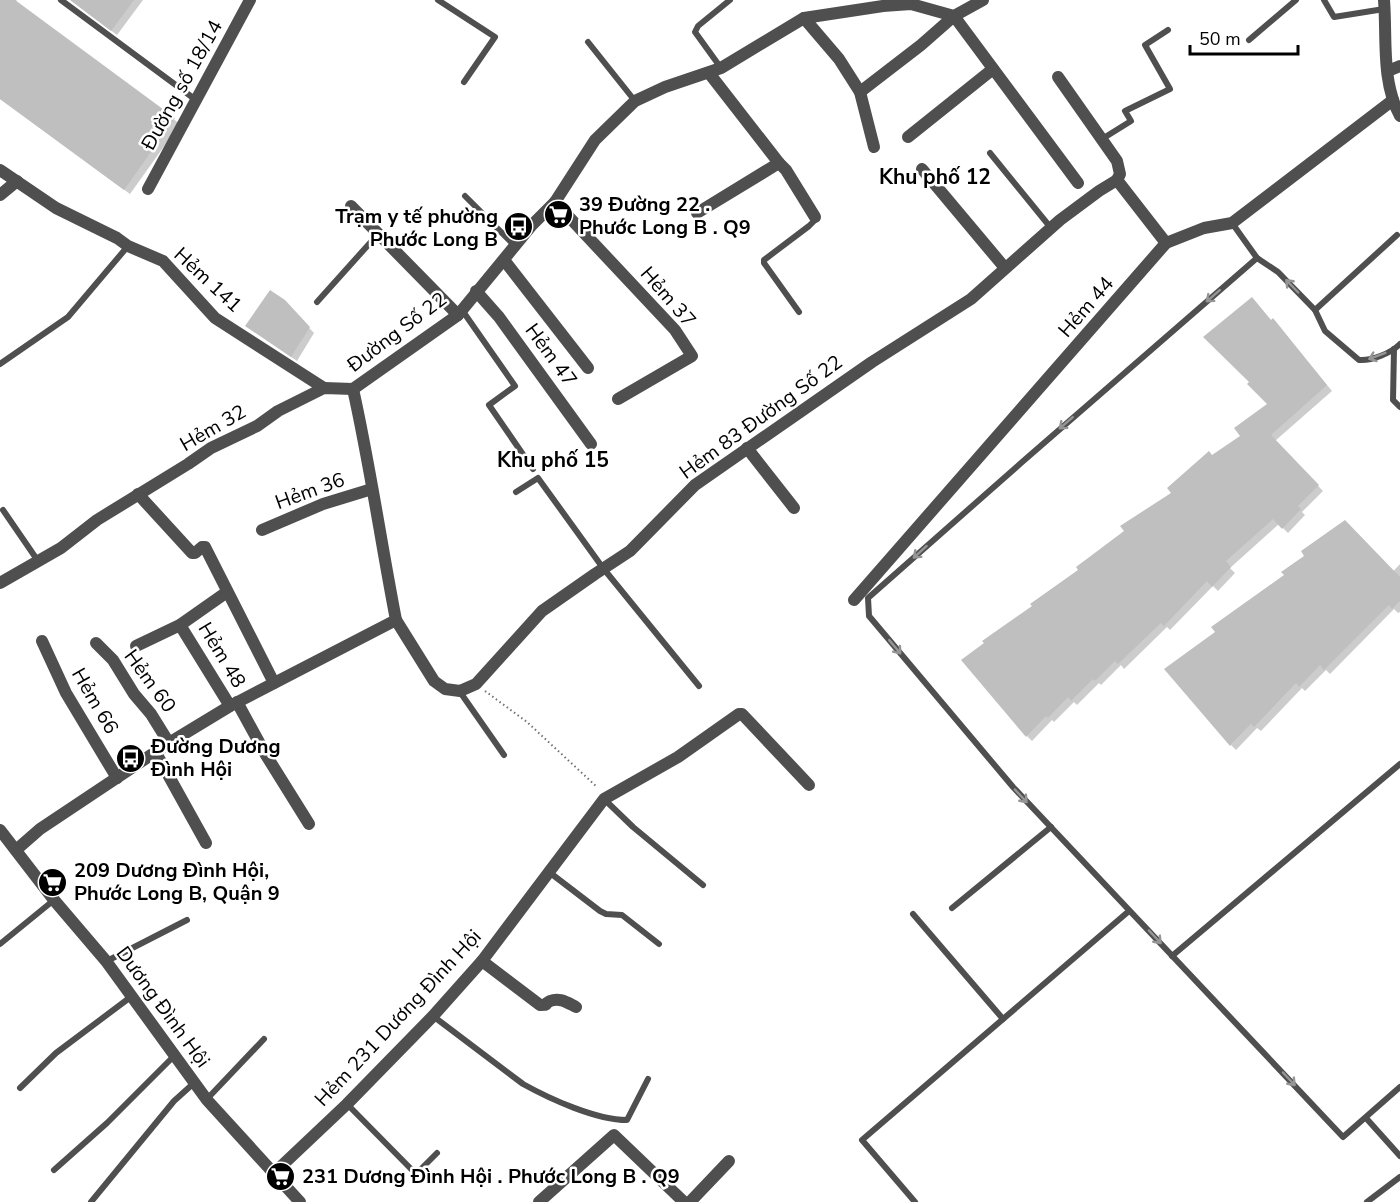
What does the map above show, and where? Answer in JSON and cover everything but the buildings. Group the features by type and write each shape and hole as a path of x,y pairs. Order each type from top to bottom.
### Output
{"street":[{"name":"Đường số 18/14","path":"148,189 250,0"},
{"path":"860,92 921,45 954,16 983,0"},
{"name":"Đường Số 22","path":"396,620 369,462 353,389 460,312 555,202 596,140 635,101 665,87 715,70 804,18 911,4 954,16"},
{"path":"1384,5 1388,71 1393,100 1400,116"},
{"path":"954,16 1078,183"},
{"path":"804,18 839,59 860,92 874,147"},
{"path":"1388,71 1400,66"},
{"path":"908,137 993,69"},
{"path":"715,70 786,170 815,217"},
{"path":"1058,76 1119,165 1120,174 1117,180 1166,243"},
{"name":"Hẻm 44","path":"854,600 1166,243 1204,228 1232,223 1393,100"},
{"path":"697,213 779,163"},
{"path":"922,169 1005,268"},
{"name":"Hẻm 141","path":"0,170 56,208 117,238 128,246 163,261 215,318 324,388"},
{"name":"Hẻm 83 Đường Số 22","path":"460,691 476,684 543,611 630,551 695,485 872,362 971,299 1051,228 1117,180"},
{"path":"0,195 17,181"},
{"name":"Hẻm 37","path":"555,202 675,330 692,356 618,399"},
{"path":"351,206 460,312"},
{"path":"504,260 588,368"},
{"name":"Hẻm 47","path":"476,291 499,317 591,444"},
{"name":"Hẻm 32","path":"0,583 61,548 97,520 210,448 257,426 278,411 324,388 353,389"},
{"path":"747,448 794,508"},
{"name":"Hẻm 36","path":"262,530 323,504 372,489"},
{"path":"138,494 192,553 205,547 274,683"},
{"name":"Hẻm 48","path":"136,646 180,625 227,592"},
{"path":"16,850 40,829 169,743 234,704 396,620 434,681 445,689 460,691"},
{"name":"Hẻm 48","path":"180,625 234,704 309,824"},
{"name":"Hẻm 66","path":"42,641 66,693 117,778"},
{"name":"Hẻm 60","path":"96,643 113,660 169,743"},
{"path":"606,798 678,757 739,714 809,785"},
{"path":"156,753 206,843"},
{"name":"Hẻm 231 Dương Đình Hội","path":"274,1173 347,1104 433,1016 482,961 606,798"},
{"name":"Dương Đình Hội","path":"0,830 54,900 106,961 207,1100 300,1202"},
{"path":"482,961 540,1005 561,999 576,1007"},
{"path":"538,1202 614,1135 684,1202"},
{"path":"690,1202 729,1161"}],"lane":[{"path":"61,0 196,100"},
{"path":"438,0 495,37 464,82"},
{"path":"715,70 695,32 698,26 730,0"},
{"path":"1249,40 1296,0"},
{"path":"1324,0 1334,17 1384,5"},
{"path":"1102,139 1131,121 1125,111 1170,89 1144,45 1168,30"},
{"path":"588,42 635,101"},
{"path":"990,153 1051,228"},
{"path":"465,196 515,246"},
{"path":"799,312 764,260 795,238 814,221 815,217"},
{"path":"1232,223 1257,258 1278,272 1315,310 1325,331 1359,360 1366,360 1394,349 1400,344"},
{"path":"317,302 378,234"},
{"path":"1315,310 1397,235"},
{"path":"0,364 68,317 128,246"},
{"path":"1257,258 868,598 868,616 1013,787 1343,1137 1400,1087"},
{"path":"460,312 515,386 489,405 533,469"},
{"path":"1394,349 1393,400 1400,407"},
{"path":"516,492 538,478 603,568 699,686"},
{"path":"3,510 38,562"},
{"path":"460,691 504,755"},
{"path":"1173,956 1400,764"},
{"path":"606,798 633,827 703,885"},
{"path":"952,908 1051,827"},
{"path":"549,872 600,911 606,914 622,915 659,944"},
{"path":"0,944 54,900"},
{"path":"915,1202 862,1140 1130,910"},
{"path":"913,914 1003,1019"},
{"path":"106,961 187,920"},
{"path":"20,1088 56,1053 132,996"},
{"path":"433,1016 523,1084 598,1117 627,1120 648,1079"},
{"path":"207,1100 264,1039"},
{"path":"54,1170 107,1123 174,1056"},
{"path":"91,1202 174,1101 194,1083"},
{"path":"347,1104 416,1174 437,1153"},
{"path":"1366,1118 1400,1156"},
{"path":"1367,1202 1400,1177"}],"path":[{"path":"476,684 527,722 606,798"}],"place":[{"name":"39 Đường 22 . Phước Long B . Q9","path":"558,215"},
{"name":"Trạm y tế phường Phước Long B","path":"519,227"},
{"name":"Đường Dương Đình Hội","path":"130,758"},
{"name":"209 Dương Đình Hội, Phước Long B, Quận 9","path":"53,882"},
{"name":"231 Dương Đình Hội . Phước Long B . Q9","path":"281,1176"}],"district":[{"name":"Khu phố 12","path":"935,177"},
{"name":"Khu phố 15","path":"553,460"}]}
